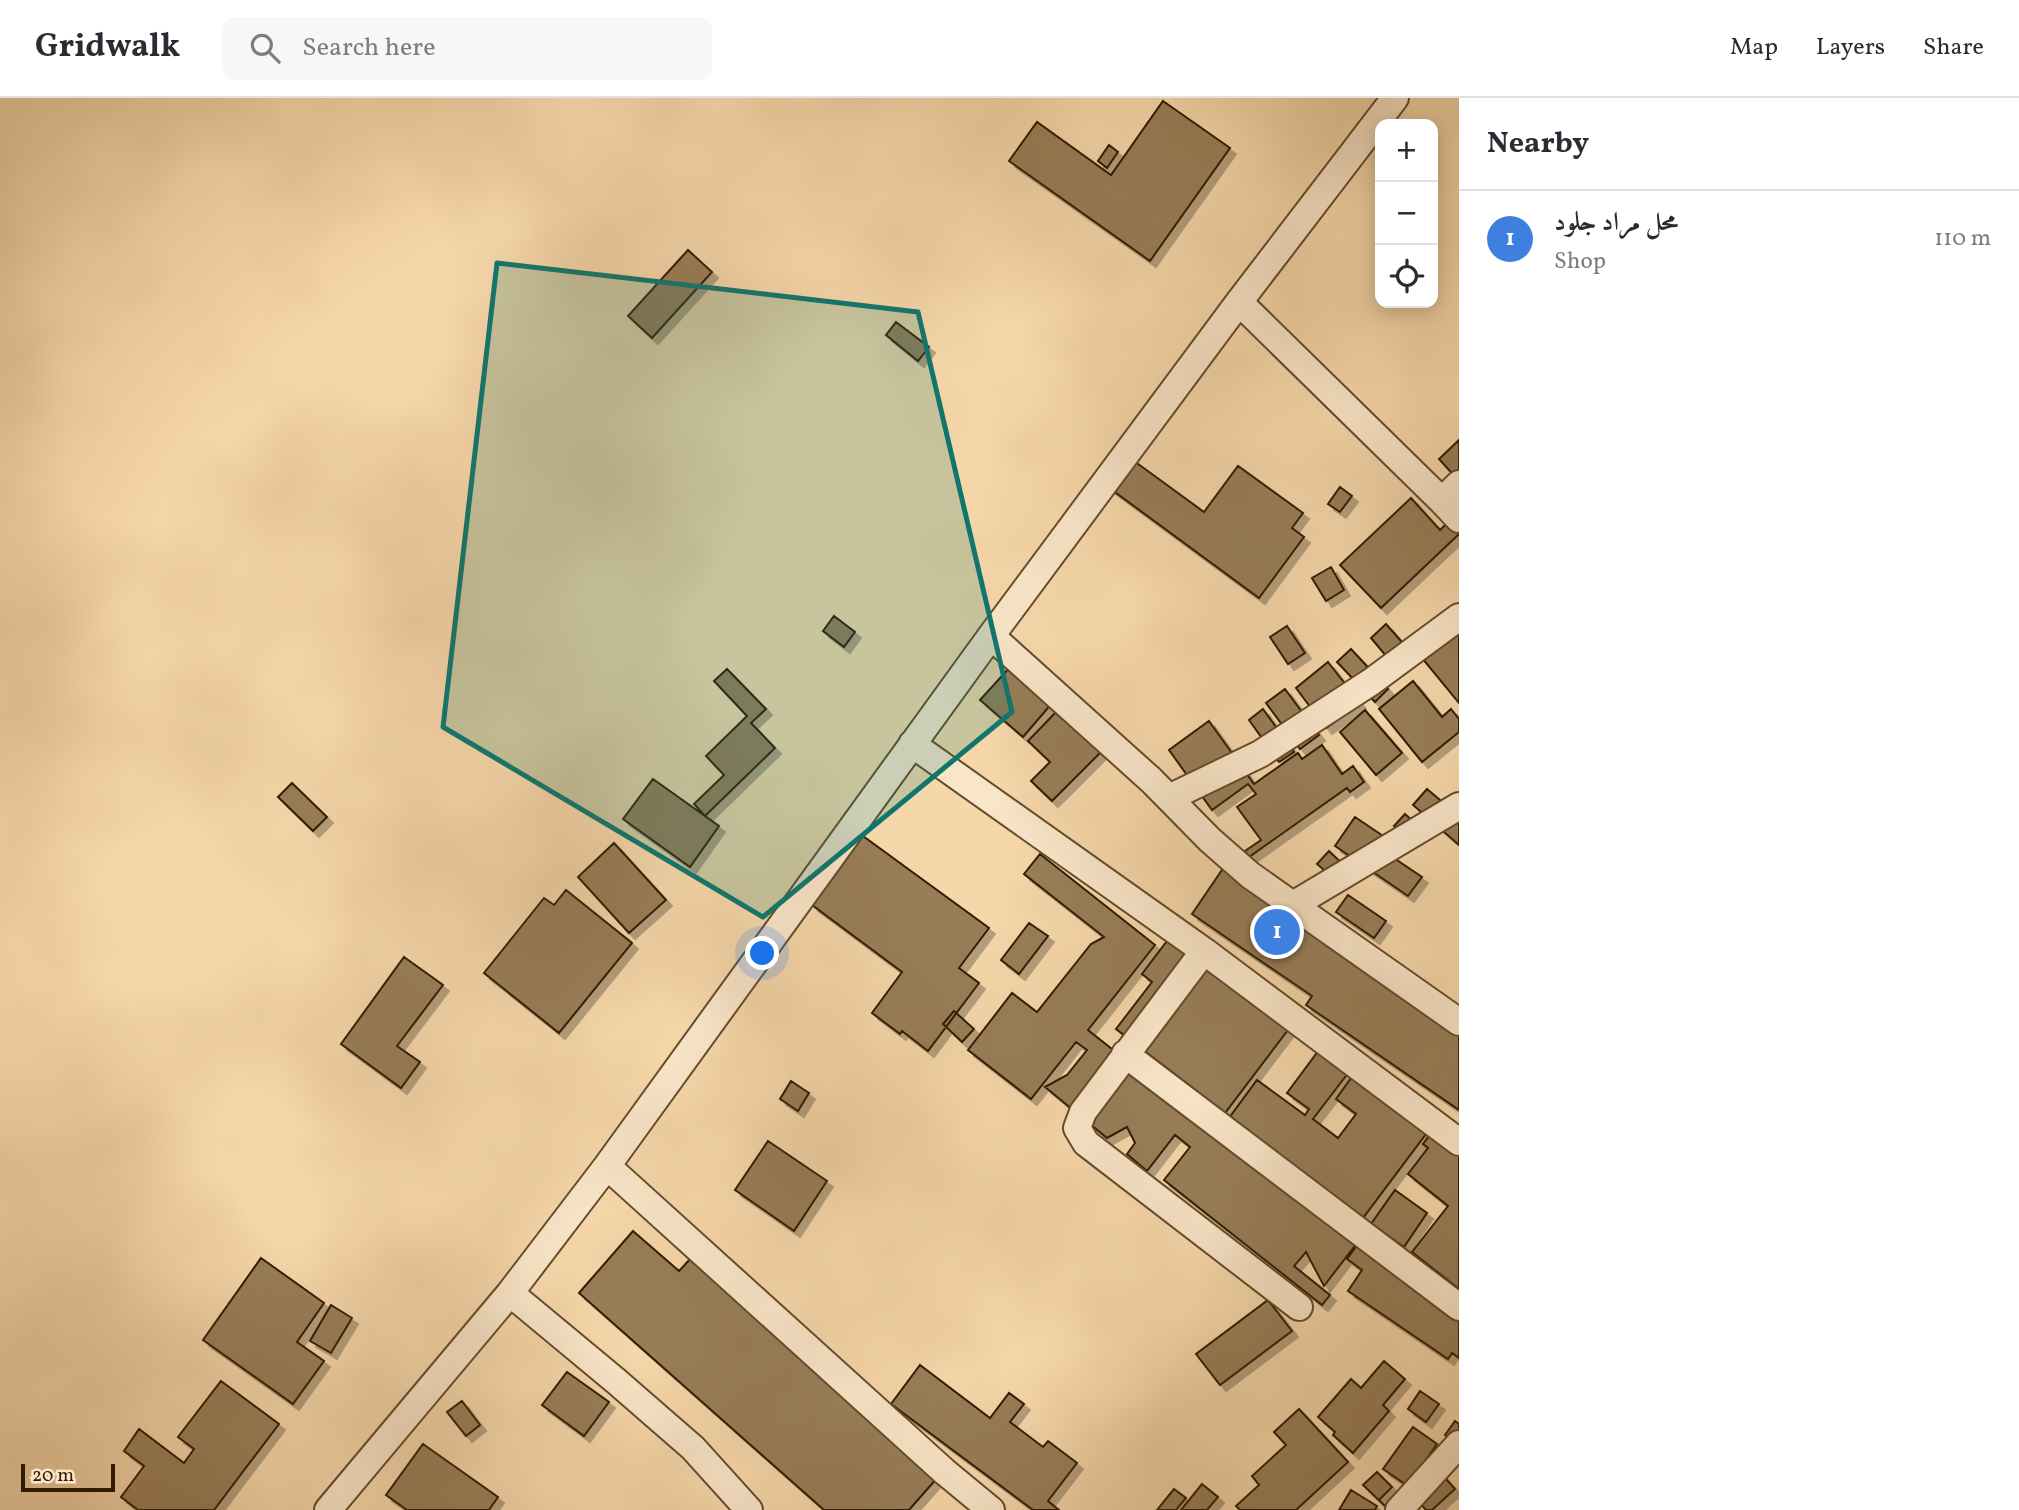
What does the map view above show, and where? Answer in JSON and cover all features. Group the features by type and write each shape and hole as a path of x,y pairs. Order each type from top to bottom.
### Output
{"street":[{"path":"328,1510 510,1293 607,1166 990,636 1395,98"},
{"path":"1239,302 1453,501"},
{"path":"1169,798 1260,754 1371,682 1459,617"},
{"path":"990,636 1141,771 1240,866 1459,1022"},
{"path":"912,744 1204,951 1459,1142"},
{"path":"1293,905 1459,806"},
{"path":"1204,951 1125,1054 1079,1120 1077,1128 1086,1143 1299,1307"},
{"path":"1125,1054 1459,1307"},
{"path":"607,1166 984,1508"},
{"path":"510,1293 617,1381 692,1448 749,1510"},
{"path":"1399,1510 1459,1444"}],"highlighted area":[{"path":"497,263 918,312 1012,712 763,917 443,727"}],"building":[{"path":"1163,101 1230,148 1150,261 1009,161 1037,122 1111,175"},
{"path":"1109,145 1118,152 1107,168 1098,161"},
{"path":"688,250 712,272 652,338 628,316"},
{"path":"896,322 929,347 918,361 886,335"},
{"path":"1459,440 1459,481 1439,459"},
{"path":"1130,458 1204,512 1238,466 1303,513 1292,528 1304,537 1259,598 1108,487"},
{"path":"1340,487 1352,496 1340,512 1328,504"},
{"path":"1411,498 1440,530 1453,517 1459,524 1459,534 1381,608 1340,565"},
{"path":"1331,567 1344,590 1326,601 1312,578"},
{"path":"834,616 855,632 844,647 823,631"},
{"path":"1386,624 1408,649 1392,663 1371,638"},
{"path":"1287,626 1305,653 1288,664 1270,637"},
{"path":"1459,626 1459,703 1408,641"},
{"path":"1351,649 1388,689 1375,702 1337,662"},
{"path":"1328,662 1360,703 1326,728 1296,688"},
{"path":"1011,666 1053,702 1023,737 980,700"},
{"path":"727,669 766,709 751,723 775,748 705,816 694,804 724,775 706,756 747,716 714,681"},
{"path":"1413,681 1442,717 1451,709 1459,719 1459,732 1422,762 1379,709"},
{"path":"1285,689 1319,735 1300,749 1266,703"},
{"path":"1263,709 1294,752 1279,762 1249,720"},
{"path":"1058,710 1101,752 1052,801 1031,781 1050,762 1028,741"},
{"path":"1365,710 1402,753 1376,775 1340,732"},
{"path":"1209,721 1254,784 1298,753 1302,759 1322,745 1342,774 1353,766 1364,782 1350,792 1347,788 1249,857 1245,851 1261,840 1237,807 1256,794 1248,784 1212,810 1169,750"},
{"path":"653,779 719,826 690,867 623,819"},
{"path":"292,783 327,817 313,831 278,797"},
{"path":"1427,789 1459,816 1459,845 1413,805"},
{"path":"1405,814 1416,824 1404,836 1394,826"},
{"path":"1355,817 1395,844 1388,854 1422,877 1408,896 1335,846"},
{"path":"863,836 989,928 959,968 979,983 928,1051 872,1013 902,972 812,905"},
{"path":"614,843 666,900 629,933 578,877"},
{"path":"1329,851 1349,870 1338,882 1317,864"},
{"path":"1040,854 1155,945 1088,1030 1357,1243 1324,1286 1306,1252 1294,1266 1330,1295 1322,1305 1164,1180 1190,1147 1175,1135 1147,1171 1127,1154 1135,1143 1127,1127 1107,1138 1045,1087 1067,1075 1087,1050 1076,1042 1031,1099 968,1050 1012,993 1037,1012 1091,944 1104,937 1024,874"},
{"path":"1224,867 1459,1028 1459,1110 1306,1005 1312,996 1192,914"},
{"path":"566,890 632,943 559,1033 484,973 544,898 554,905"},
{"path":"1348,895 1386,921 1374,938 1336,912"},
{"path":"1029,923 1048,936 1019,974 1001,960"},
{"path":"1173,933 1291,1026 1225,1113 1116,1029 1152,982 1142,974"},
{"path":"404,957 443,985 397,1046 420,1062 401,1088 341,1044"},
{"path":"954,1011 974,1029 962,1042 943,1024"},
{"path":"1322,1046 1352,1068 1313,1119 1338,1138 1356,1114 1336,1099 1354,1074 1429,1130 1363,1218 1229,1118 1257,1080 1305,1115 1309,1109 1287,1093"},
{"path":"791,1081 809,1093 798,1111 780,1099"},
{"path":"1435,1128 1459,1147 1459,1289 1412,1252 1448,1206 1408,1174 1428,1148 1423,1144"},
{"path":"768,1141 827,1181 794,1231 735,1190"},
{"path":"1395,1190 1427,1213 1404,1247 1371,1224"},
{"path":"633,1231 679,1271 691,1258 938,1477 909,1510 824,1510 579,1293"},
{"path":"1358,1244 1459,1311 1459,1358 1452,1353 1448,1359 1348,1291 1362,1270 1347,1259"},
{"path":"261,1258 324,1303 297,1342 324,1361 293,1404 203,1340"},
{"path":"1268,1300 1292,1331 1220,1385 1196,1354"},
{"path":"331,1305 352,1318 331,1353 310,1341"},
{"path":"1384,1361 1405,1379 1383,1405 1389,1411 1353,1453 1318,1417 1351,1379 1361,1388"},
{"path":"920,1365 990,1418 1009,1393 1024,1404 1010,1422 1043,1447 1048,1441 1077,1463 1048,1501 1059,1510 1033,1510 891,1404"},
{"path":"567,1372 609,1402 584,1436 542,1405"},
{"path":"221,1381 279,1424 214,1510 138,1510 121,1497 144,1466 124,1451 139,1429 184,1463 194,1449 178,1437"},
{"path":"1420,1391 1439,1404 1426,1422 1408,1409"},
{"path":"462,1401 480,1425 466,1436 447,1412"},
{"path":"1299,1409 1348,1462 1296,1510 1240,1510 1236,1506 1259,1485 1252,1476 1286,1445 1274,1432"},
{"path":"1455,1421 1459,1424 1459,1444 1445,1435"},
{"path":"1413,1427 1437,1444 1408,1486 1383,1469"},
{"path":"423,1444 498,1497 489,1510 407,1510 386,1495"},
{"path":"1438,1470 1455,1489 1432,1510 1426,1510 1412,1494"},
{"path":"1377,1472 1392,1487 1379,1500 1389,1510 1363,1485"},
{"path":"1202,1484 1218,1497 1207,1510 1181,1510"},
{"path":"1174,1489 1186,1498 1176,1510 1157,1510"},
{"path":"1351,1490 1377,1506 1375,1510 1339,1510"}],"place":[{"name":"محل مراد جلود","path":"1277,932"}]}
